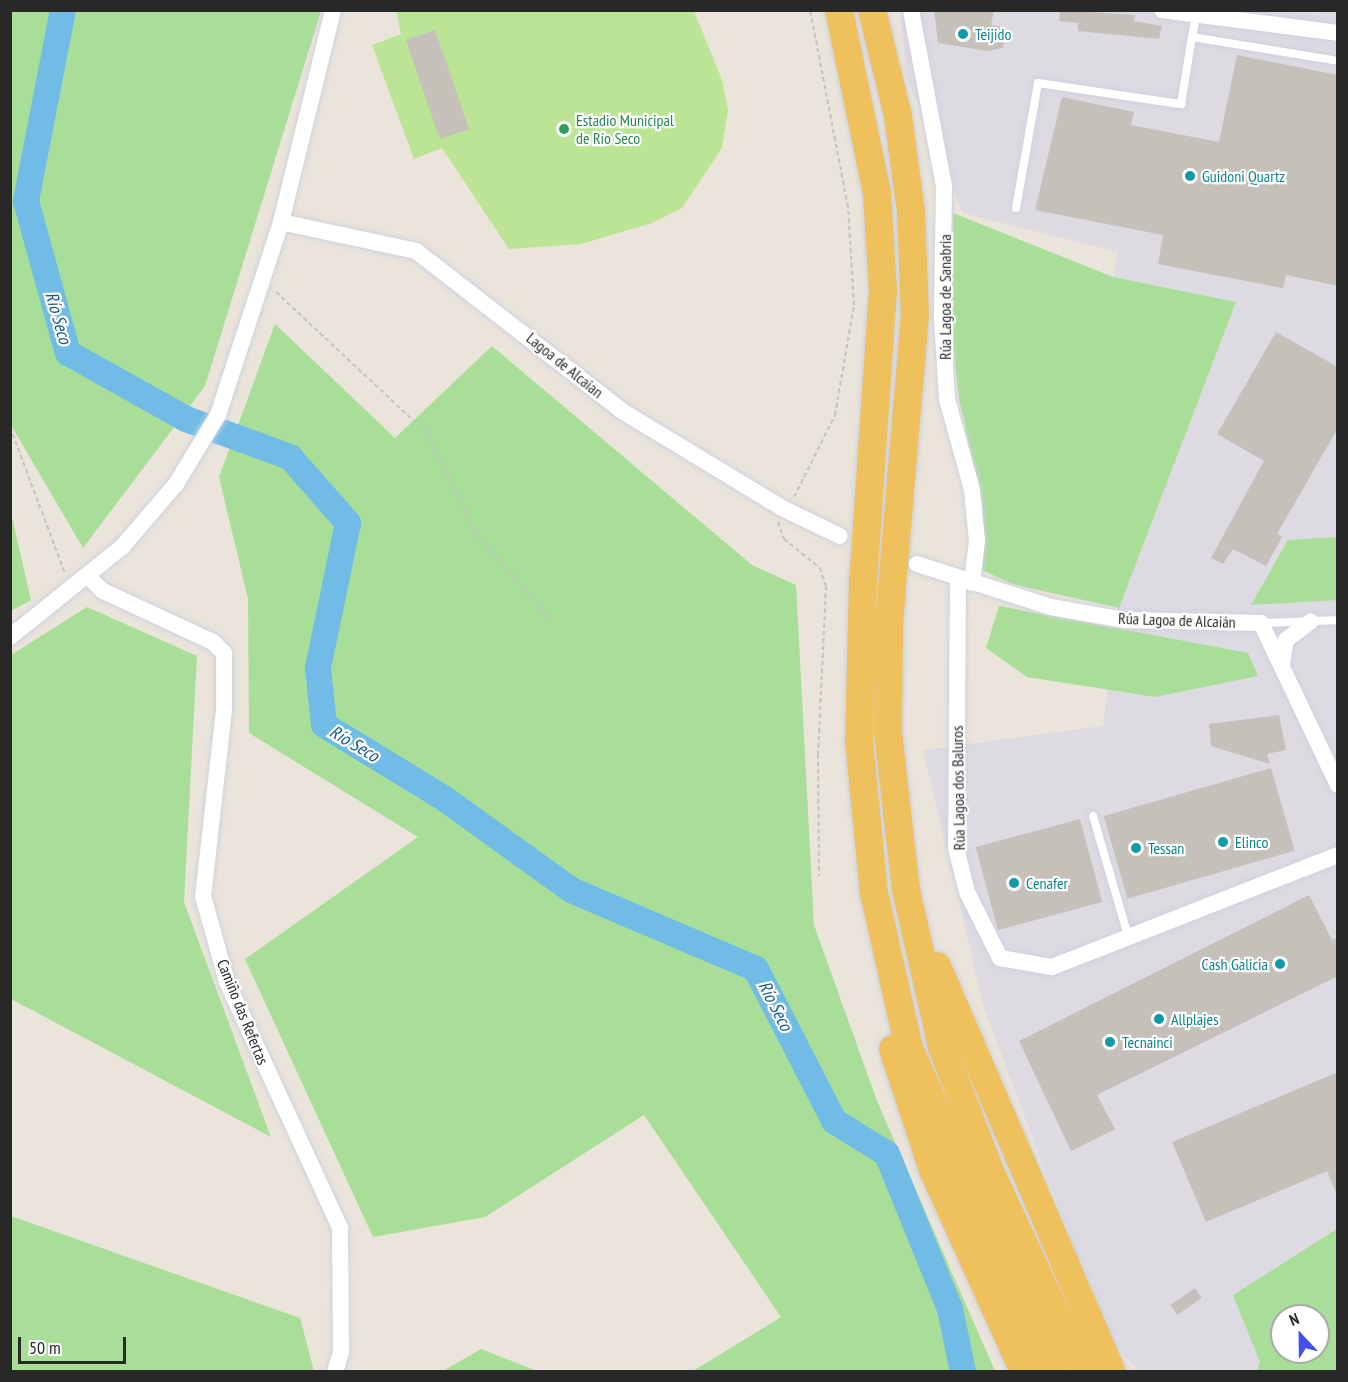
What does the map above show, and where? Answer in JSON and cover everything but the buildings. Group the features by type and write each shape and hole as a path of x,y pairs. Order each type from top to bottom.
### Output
{"highway":[{"path":"839,10 877,194 883,290 863,582 859,741 873,893 878,987 911,1112 1024,1371"},
{"path":"872,10 898,116 911,212 915,314 889,650 891,784 906,890 942,1047 990,1171 1083,1371"},
{"path":"906,890 1112,1371"},
{"path":"873,893 909,1048 1052,1371"}],"street":[{"path":"10,637 123,547 176,484 218,415 265,281 333,10"},
{"name":"Rúa Lagoa de Sanabria","path":"911,10 944,186 942,319 947,399 972,490 976,541 965,582"},
{"path":"1162,10 1338,33"},
{"name":"Lagoa de Alcaian","path":"281,222 416,251 622,411 785,509 840,536"},
{"name":"Rúa Lagoa de Alcaián","path":"917,564 965,582 1051,607 1125,620 1261,623"},
{"name":"Camiño das Refertas","path":"87,576 103,591 213,642 224,653 224,710 204,896 227,982 340,1228 341,1352 335,1371"},
{"name":"Rúa Lagoa dos Baluros","path":"965,582 956,848 982,930 1000,958 1026,966 1052,967 1129,939 1338,855"},
{"path":"1282,665 1286,640 1311,621"},
{"path":"1261,623 1338,784"}],"lane":[{"path":"1016,207 1038,83 1181,104 1196,15"},
{"path":"1192,37 1338,61"},
{"name":"Rúa Lagoa de Alcaián","path":"1261,623 1338,620"},
{"path":"1093,816 1129,939"}],"path":[{"path":"810,10 848,207 854,305 835,415 777,526 784,539 810,556 826,586 818,754 819,876"},
{"path":"265,281 428,434 476,534 552,620"},
{"path":"10,427 72,589"}],"shaded area":[{"path":"901,11 1337,11 1337,1371 1139,1371 1107,1336 984,1008 923,750 1103,726 1119,608 1236,302 1113,277 1118,252 963,213 906,75"}],"green space":[{"path":"10,11 321,11 205,386 83,548 11,425"},
{"name":"Estadio Municipal de Río Seco","path":"396,11 694,11 722,80 728,110 722,148 682,208 652,223 581,244 509,249 442,148 414,159 372,45 401,34"},
{"path":"953,213 1113,277 1236,302 1119,608 1012,584 982,570 983,506 959,399 950,319"},
{"path":"275,324 395,438 492,346 752,565 796,585 814,925 877,1101 995,1371 693,1371 781,1317 644,1115 485,1217 373,1237 245,959 418,837 249,733 248,599 219,477"},
{"path":"11,513 31,600 10,611"},
{"path":"1337,537 1337,600 1251,605 1288,540"},
{"path":"999,606 1248,653 1258,676 1155,697 1027,677 986,648"},
{"path":"87,607 197,656 184,902 271,1137 11,999 11,655"},
{"path":"11,1216 300,1318 314,1371 11,1371"},
{"path":"1337,1229 1337,1371 1257,1371 1260,1362 1233,1295"},
{"path":"481,1349 537,1371 443,1371"}],"waterway":[{"name":"Río Seco","path":"63,10 26,201 68,353 186,419 290,457 348,523 318,668 324,725 445,799 571,890 756,969 834,1121 887,1154 950,1309 963,1372"}],"place":[{"name":"Teijido","path":"963,34"},
{"name":"Estadio Municipal de Río Seco","path":"564,129"},
{"name":"Guidoni Quartz","path":"1190,176"},
{"name":"Elinco","path":"1223,842"},
{"name":"Tessan","path":"1136,848"},
{"name":"Cenafer","path":"1014,883"},
{"name":"Cash Galicia","path":"1280,964"},
{"name":"Allplajes","path":"1159,1019"},
{"name":"Tecnainci","path":"1110,1042"}]}
